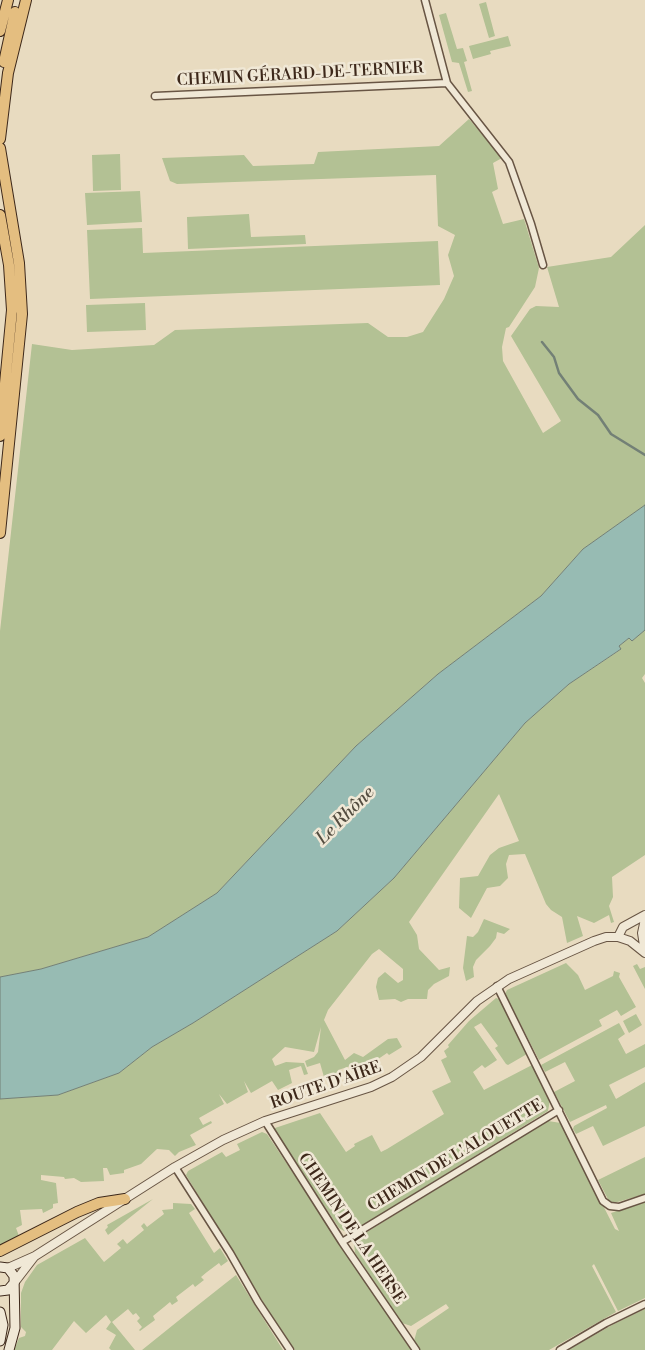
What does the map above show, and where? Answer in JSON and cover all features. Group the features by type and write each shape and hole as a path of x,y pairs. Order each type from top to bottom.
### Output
{"main road":[{"path":"0,32 8,0"},
{"path":"0,90 6,52 18,0"},
{"path":"0,139 8,73 26,0"},
{"path":"0,148 20,275 21,328 0,533"},
{"path":"0,436 12,321 11,283 1,220"},
{"path":"0,1250 77,1212 100,1203 125,1199"},
{"path":"4,1268 13,1273 14,1283 15,1332 9,1350"},
{"path":"0,1291 8,1290 14,1283"},
{"path":"0,1312 3,1324 0,1341"}],"street":[{"name":"CHEMIN GÉRARD-DE-TERNIER","path":"425,0 446,83 509,162 543,265"},
{"name":"CHEMIN GÉRARD-DE-TERNIER","path":"154,96 446,83"},
{"path":"1,220 14,229"},
{"path":"0,242 7,251"},
{"path":"645,917 623,927 618,937 634,943 645,952"},
{"path":"645,917 642,933 645,952"},
{"name":"ROUTE D'AÏRE","path":"4,1268 35,1256 175,1167 223,1140 265,1121 371,1087 392,1077 421,1057 473,1004 497,986 594,940 618,937"},
{"path":"497,986 607,1204 619,1207 645,1198"},
{"name":"CHEMIN DE L'ALOUETTE","path":"342,1242 559,1110"},
{"name":"CHEMIN DE LA HERSE","path":"265,1121 268,1129 342,1242 416,1350"},
{"path":"175,1167 230,1253 258,1302 290,1350"},
{"name":"ROUTE D'AÏRE","path":"14,1283 35,1256"},
{"path":"560,1350 606,1323 645,1304"}],"green space":[{"path":"486,2 495,36 489,38 479,4"},
{"path":"446,13 457,49 463,48 467,61 464,62 472,91 468,92 459,63 452,62 439,15"},
{"path":"508,36 511,46 490,51 491,54 473,59 469,46"},
{"path":"469,119 502,158 493,163 498,189 492,192 503,224 524,219 539,268 535,287 509,327 506,328 502,347 503,361 543,433 561,421 511,336 530,309 536,306 559,307 547,267 611,257 645,225 645,505 583,549 541,596 438,674 356,746 217,893 148,937 41,969 0,977 0,631 32,344 72,350 154,345 175,330 368,323 388,337 407,337 423,332 444,299 454,276 448,255 455,235 438,226 436,175 177,184 170,181 162,158 244,155 253,166 314,164 318,152 439,146"},
{"path":"120,154 121,190 93,191 92,155"},
{"path":"140,191 142,222 87,225 85,193"},
{"path":"249,214 251,237 305,235 306,244 188,249 187,217"},
{"path":"142,228 143,253 438,241 440,285 90,299 87,230"},
{"path":"145,303 146,330 87,332 86,305"},
{"path":"645,630 645,674 642,678 645,683 645,855 612,877 613,897 609,906 614,922 611,923 609,915 594,923 577,916 583,936 567,943 562,917 551,910 546,904 525,854 509,855 506,864 508,878 500,886 487,888 471,918 459,908 460,878 478,876 490,855 499,848 519,841 499,794 409,922 417,935 419,949 439,970 450,967 449,976 434,984 428,990 427,999 408,999 401,1002 395,999 379,1000 376,987 378,978 385,972 398,983 403,980 403,969 379,949 372,954 328,1010 324,1020 345,1060 354,1053 363,1057 388,1039 397,1038 402,1047 389,1055 387,1053 365,1068 368,1078 362,1079 357,1064 338,1070 339,1081 332,1084 329,1076 324,1077 320,1063 307,1067 305,1061 314,1057 318,1052 321,1027 314,1052 285,1047 272,1059 275,1066 286,1062 304,1063 308,1074 304,1075 301,1066 289,1070 292,1083 278,1090 272,1081 251,1093 244,1081 248,1092 227,1104 219,1094 224,1104 199,1118 203,1125 211,1121 212,1123 190,1135 196,1145 179,1152 175,1156 169,1150 157,1149 141,1164 124,1170 124,1173 110,1175 107,1168 103,1168 104,1181 81,1182 74,1178 65,1179 64,1177 41,1175 41,1180 56,1183 58,1203 53,1204 53,1208 43,1213 42,1209 20,1210 22,1225 16,1228 19,1236 0,1245 0,1099 58,1095 119,1073 152,1047 337,931 394,878 525,723 569,684 620,650 619,646 629,638 632,641"},
{"path":"484,919 510,929 504,934 497,932 496,938 490,946 476,960 473,967 474,977 466,981 463,968 467,936 473,937 478,932"},
{"path":"566,963 578,975 585,990 613,976 614,971 620,973 619,977 636,1007 621,1016 617,1010 599,1020 602,1026 539,1060 505,994 507,990"},
{"path":"637,964 640,969 645,967 645,989 633,966"},
{"path":"496,998 499,999 527,1054 508,1065 506,1064 495,1048 498,1046 481,1023 474,1027 497,1060 485,1068 482,1065 473,1072 484,1090 532,1065 550,1100 548,1111 353,1231 344,1231 339,1228 274,1131 275,1128 320,1113 346,1152 355,1146 354,1144 372,1135 381,1152 387,1149 444,1114 432,1091 451,1082 441,1060 447,1057 444,1051 469,1021"},
{"path":"636,1014 642,1025 629,1033 623,1021"},
{"path":"619,1023 625,1034 618,1039 626,1054 645,1044 645,1067 609,1085 616,1099 645,1082 645,1126 603,1146 593,1126 576,1134 573,1129 574,1126 607,1108 606,1105 570,1122 554,1092 575,1081 565,1062 545,1072 541,1065"},
{"path":"548,1121 561,1123 615,1229 619,1231 611,1213 645,1202 645,1298 618,1311 594,1264 592,1266 616,1312 549,1350 420,1350 414,1341 417,1330 449,1308 446,1304 411,1326 402,1323 355,1253 354,1243 357,1238"},
{"path":"262,1132 267,1134 411,1350 295,1350 268,1310 186,1175 188,1171 222,1152 226,1157 240,1150 237,1144"},
{"path":"645,1157 645,1194 614,1203 609,1201 598,1180"},
{"path":"153,1199 108,1235 105,1230 108,1227 107,1225"},
{"path":"173,1203 191,1204 195,1209 189,1213 214,1253 220,1248 228,1261 221,1266 219,1263 207,1272 201,1277 204,1280 195,1287 193,1284 176,1297 178,1301 172,1305 170,1302 153,1316 155,1320 140,1331 142,1327 137,1321 140,1318 136,1313 133,1315 128,1309 112,1322 135,1350 111,1350 109,1348 116,1335 106,1329 111,1322 106,1315 86,1333 74,1321 52,1350 14,1350 19,1338 25,1336 26,1332 21,1327 21,1293 25,1282 37,1265 85,1238 104,1262 121,1248 117,1244 123,1239 127,1244 144,1230 141,1226 144,1223 147,1227 164,1214 162,1210 173,1209"},
{"path":"236,1275 283,1350 142,1350 193,1309"},
{"path":"645,1309 645,1350 568,1350 614,1324"}],"water":[{"name":"Le Rhône","path":"645,505 645,630 632,641 629,638 619,646 621,649 569,684 525,723 394,878 337,931 152,1047 119,1073 58,1095 0,1099 0,977 41,969 148,937 217,893 356,746 438,674 541,596 583,549"}],"waterway":[{"path":"542,342 554,357 559,373 578,399 598,415 611,434 645,455"}]}
